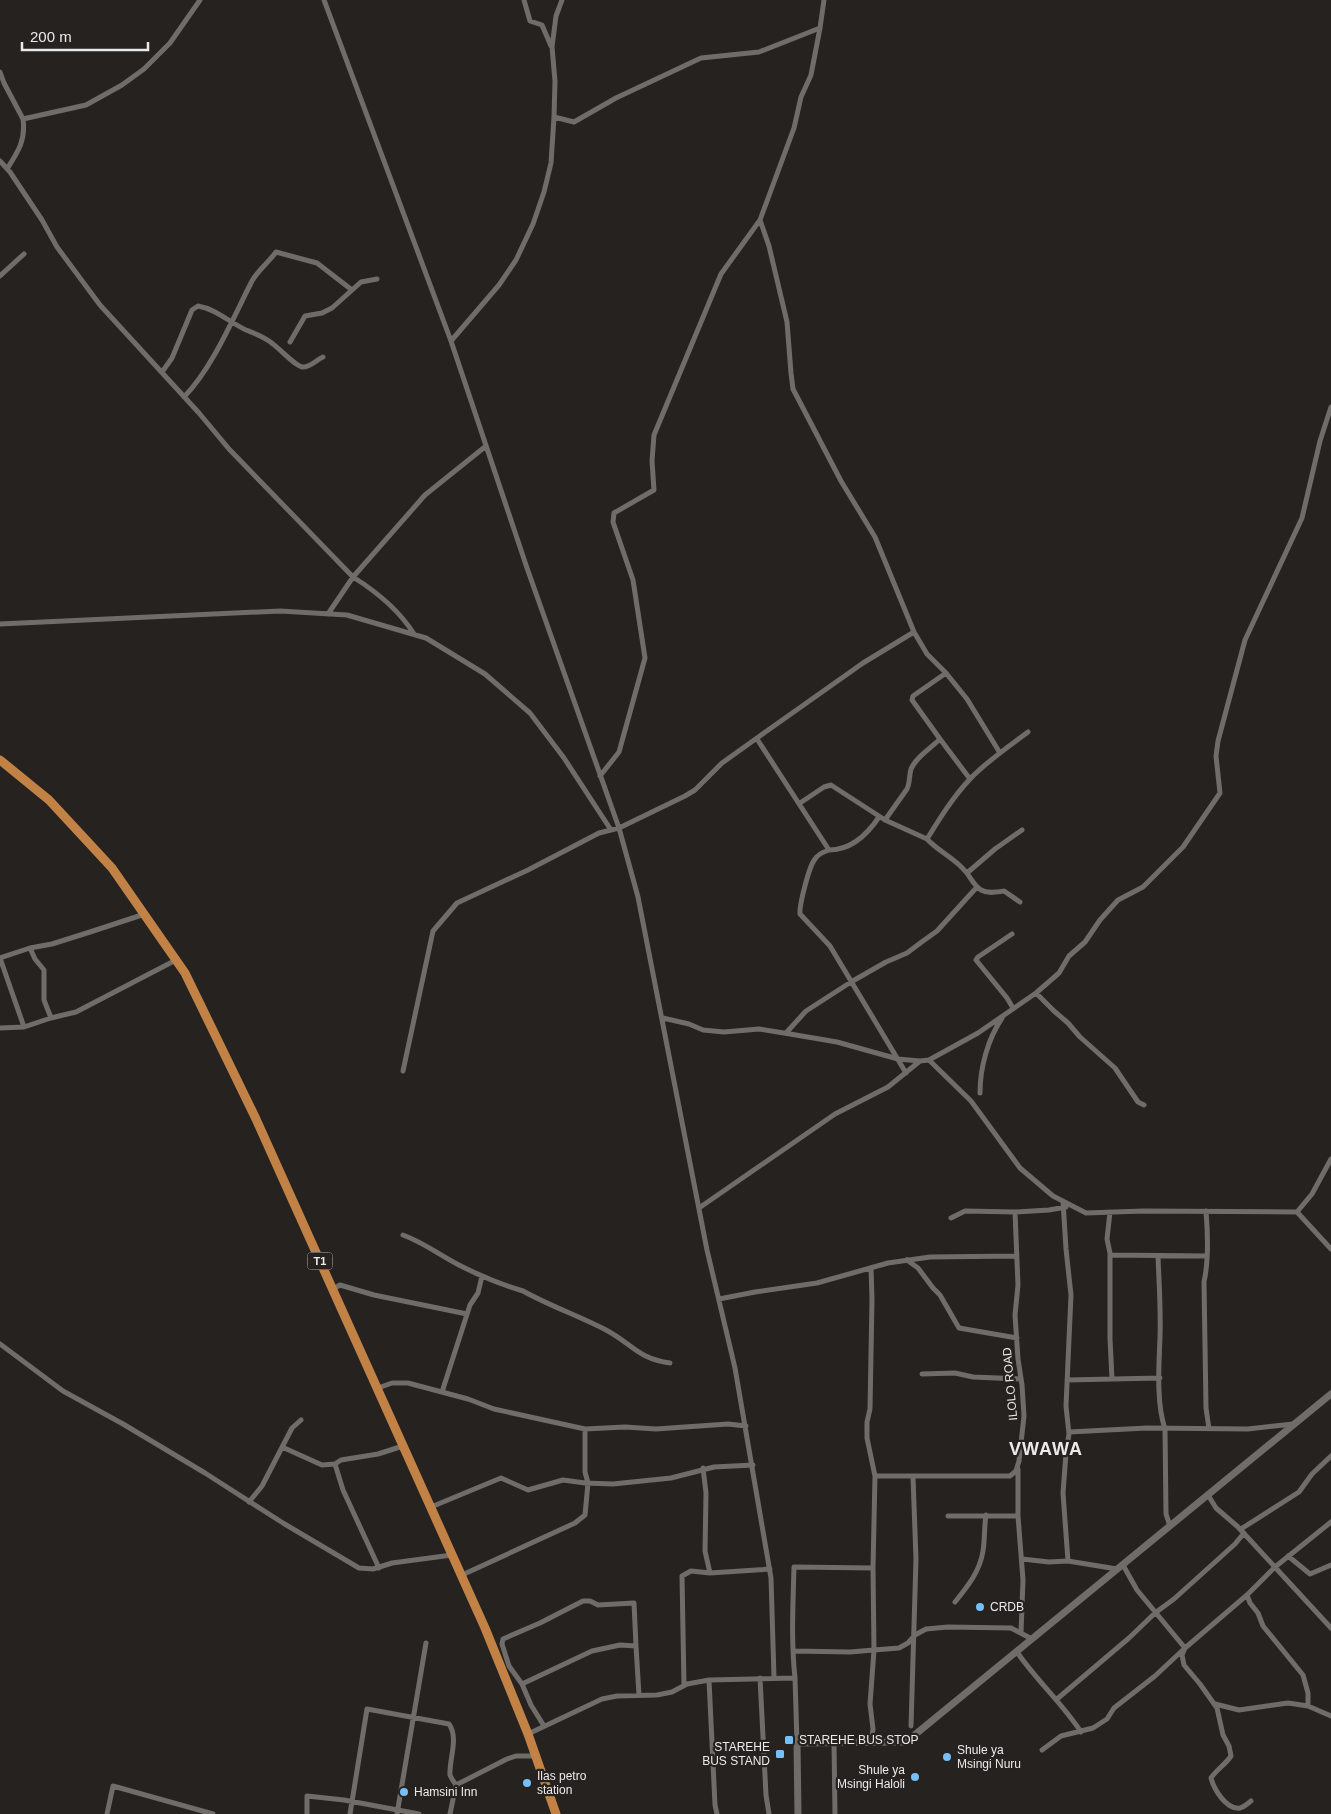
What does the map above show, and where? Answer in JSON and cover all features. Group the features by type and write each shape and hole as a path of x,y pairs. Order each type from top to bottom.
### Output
{"highway":[{"name":"T1","path":"0,760 49,800 112,868 185,973 256,1119 486,1628 528,1734 556,1814"}],"street":[{"path":"23,119 86,105 122,85 144,69 170,43 200,0"},
{"path":"324,0 451,341 619,828 638,897 699,1208 735,1368 753,1465 770,1569 774,1677"},
{"path":"524,0 530,20 542,25 552,47"},
{"path":"451,341 499,285 516,260 533,224 544,192 551,164 554,116 555,81 552,47 556,16 562,0"},
{"path":"600,776 619,752 645,658 633,580 613,522 614,513 654,490 652,475 654,435 721,274 760,220 794,128 801,97 811,75 824,0"},
{"path":"554,116 574,122 616,98 701,58 760,52 820,28"},
{"path":"0,72 23,119 24,127 20,149 7,169"},
{"path":"0,161 42,220 58,247 100,304 229,449 353,577 373,589 404,618 414,635"},
{"path":"760,220 769,246 787,322 790,373 794,388 841,481 875,537 914,632 927,654 946,673 967,699 1000,753"},
{"path":"184,397 206,367 253,279 276,252 317,263 352,290"},
{"path":"0,276 24,254"},
{"path":"290,342 305,316 322,313 332,308 364,281 377,279"},
{"path":"162,372 172,358 186,322 195,306 211,308 246,330 263,336 298,366 304,368 323,357"},
{"path":"663,1018 689,1024 703,1030 724,1032 759,1029 837,1042 898,1059 929,1060 978,1033 1036,992 1059,973 1069,956 1084,942 1118,900 1143,887 1183,847 1220,793 1216,756 1218,741 1238,659 1302,518 1320,441 1331,407"},
{"path":"328,614 353,577 425,495 486,446"},
{"path":"0,624 280,611 347,616 426,638 485,674 530,713 564,758 611,830"},
{"path":"404,1071 433,930 457,903 528,870 599,833 619,828 685,796 695,790 722,763 863,663 914,632"},
{"path":"946,673 912,698 970,779"},
{"path":"928,839 956,794 970,779 1028,732"},
{"path":"757,739 781,778 800,803 828,850"},
{"path":"885,820 907,789 910,770 914,763 940,739"},
{"path":"800,803 824,787 831,785 885,820 928,839 939,850 954,860 977,887 987,892 1004,890 1020,902"},
{"path":"879,816 863,836 851,846 839,850 828,850 819,854 811,865 800,914 830,946 906,1073"},
{"path":"967,874 995,849 1022,830"},
{"path":"786,1034 806,1011 851,982 886,962 907,953 936,931 977,887"},
{"path":"24,1027 0,958 30,948 52,944 145,914"},
{"path":"1012,934 978,956 976,960 1008,998 1013,1008"},
{"path":"30,948 35,959 44,970 44,1000 50,1018"},
{"path":"0,1028 24,1027 76,1012 176,960"},
{"path":"1036,992 1080,1037 1116,1068 1138,1102 1144,1105"},
{"path":"980,1093 984,1058 997,1025 1004,1015"},
{"path":"929,1060 971,1101 1020,1168 1064,1204 1086,1213 1297,1212 1331,1249"},
{"path":"699,1208 835,1114 888,1087 920,1061"},
{"path":"1297,1212 1312,1194 1331,1159"},
{"path":"951,1218 964,1211 1015,1212 1064,1204"},
{"path":"1064,1204 1070,1295 1066,1406 1069,1432 1063,1476 1068,1561"},
{"path":"1206,1211 1209,1238 1208,1266 1204,1282 1206,1408 1209,1429"},
{"name":"ILOLO ROAD","path":"1015,1212 1018,1285 1015,1315 1024,1416 1023,1442 1018,1466 1018,1516 1022,1559 1020,1633"},
{"path":"1110,1212 1107,1239 1110,1256 1112,1379"},
{"path":"403,1235 432,1248 449,1260 482,1276 523,1291 607,1330 639,1354 656,1361 670,1363"},
{"path":"719,1300 755,1292 817,1283 907,1260 944,1256 1017,1256"},
{"path":"1110,1256 1207,1256"},
{"path":"1158,1256 1160,1378 1162,1418 1165,1429 1165,1494 1166,1514 1170,1526"},
{"path":"907,1260 918,1268 940,1295 958,1328 1017,1338"},
{"path":"871,1268 870,1409 866,1422 867,1438 875,1476 874,1650 870,1704 873,1730 871,1742"},
{"path":"442,1392 470,1305 478,1294 482,1276"},
{"path":"333,1289 340,1285 374,1295 467,1314"},
{"path":"0,1344 63,1391 131,1429 359,1568 373,1569 419,1559 453,1555"},
{"path":"922,1374 955,1373 973,1377 1021,1380"},
{"path":"1067,1380 1160,1378"},
{"path":"378,1388 392,1383 408,1383 468,1399 494,1409 585,1429 656,1429 728,1424 746,1426"},
{"path":"797,1743 906,1742 1331,1394"},
{"path":"249,1502 262,1486 292,1428 301,1420"},
{"path":"1069,1432 1248,1429 1296,1423"},
{"path":"462,1575 574,1523 585,1515 588,1483 585,1472 585,1429"},
{"path":"282,1447 322,1465 335,1464 341,1460 378,1454 404,1446"},
{"path":"1057,1699 1236,1544 1243,1531 1299,1492 1312,1474 1331,1456"},
{"path":"335,1464 343,1490 379,1568"},
{"path":"431,1507 501,1478 528,1490 563,1480 613,1484 671,1478 704,1468 728,1465 753,1465"},
{"path":"875,1476 1010,1476 1016,1472 1018,1466"},
{"path":"704,1468 706,1493 705,1551 710,1573"},
{"path":"911,1726 916,1559 913,1477"},
{"path":"1208,1495 1216,1508 1243,1531 1331,1628"},
{"path":"955,1602 971,1582 979,1567 984,1550 986,1515"},
{"path":"948,1516 1018,1516"},
{"path":"1042,1750 1061,1736 1093,1728 1107,1718 1114,1708 1155,1676 1247,1595 1275,1567 1331,1522"},
{"path":"1288,1556 1310,1574 1331,1565"},
{"path":"1022,1559 1049,1562 1068,1561 1120,1567 1185,1648"},
{"path":"798,1814 794,1567 873,1568"},
{"path":"684,1686 682,1576 691,1571 710,1573 770,1569"},
{"path":"1247,1595 1250,1603 1258,1613 1263,1626 1303,1675 1308,1693 1308,1706"},
{"path":"544,1726 531,1705 522,1684 509,1666 502,1644 503,1639 583,1601 590,1601 598,1605 634,1603 638,1695"},
{"path":"794,1651 850,1652 888,1650 908,1643 915,1635 926,1629 948,1627 1010,1628 1032,1639"},
{"path":"397,1812 426,1643"},
{"path":"522,1684 592,1651 620,1645 636,1646"},
{"path":"902,1646 914,1651"},
{"path":"1185,1648 1182,1655 1184,1665 1217,1708 1223,1735 1229,1746 1231,1756 1226,1763 1216,1769 1211,1778 1214,1787 1232,1807 1242,1808 1251,1802"},
{"path":"1017,1652 1057,1699 1081,1732"},
{"path":"760,1678 766,1795 769,1814"},
{"path":"528,1734 602,1700 617,1696 656,1696 709,1680 795,1678"},
{"path":"709,1680 717,1814"},
{"path":"1214,1703 1239,1710 1288,1703 1308,1706 1331,1716"},
{"path":"350,1814 367,1709 449,1724 452,1728 453,1746 450,1776 456,1785 450,1814"},
{"path":"834,1742 835,1814"},
{"path":"456,1785 516,1756 536,1756"},
{"path":"106,1814 113,1786 213,1814"},
{"path":"307,1814 307,1796 352,1801 397,1812 419,1814"}],"place":[{"name":"CRDB","path":"980,1607"},
{"name":"STAREHE BUS STOP","path":"789,1740"},
{"name":"STAREHE BUS STAND","path":"780,1754"},
{"name":"Shule ya Msingi Nuru","path":"947,1757"},
{"name":"Shule ya Msingi Haloli","path":"915,1777"},
{"name":"Ilas petro station","path":"527,1783"},
{"name":"Hamsini Inn","path":"404,1792"}],"district":[{"name":"VWAWA","path":"1046,1449"}]}
